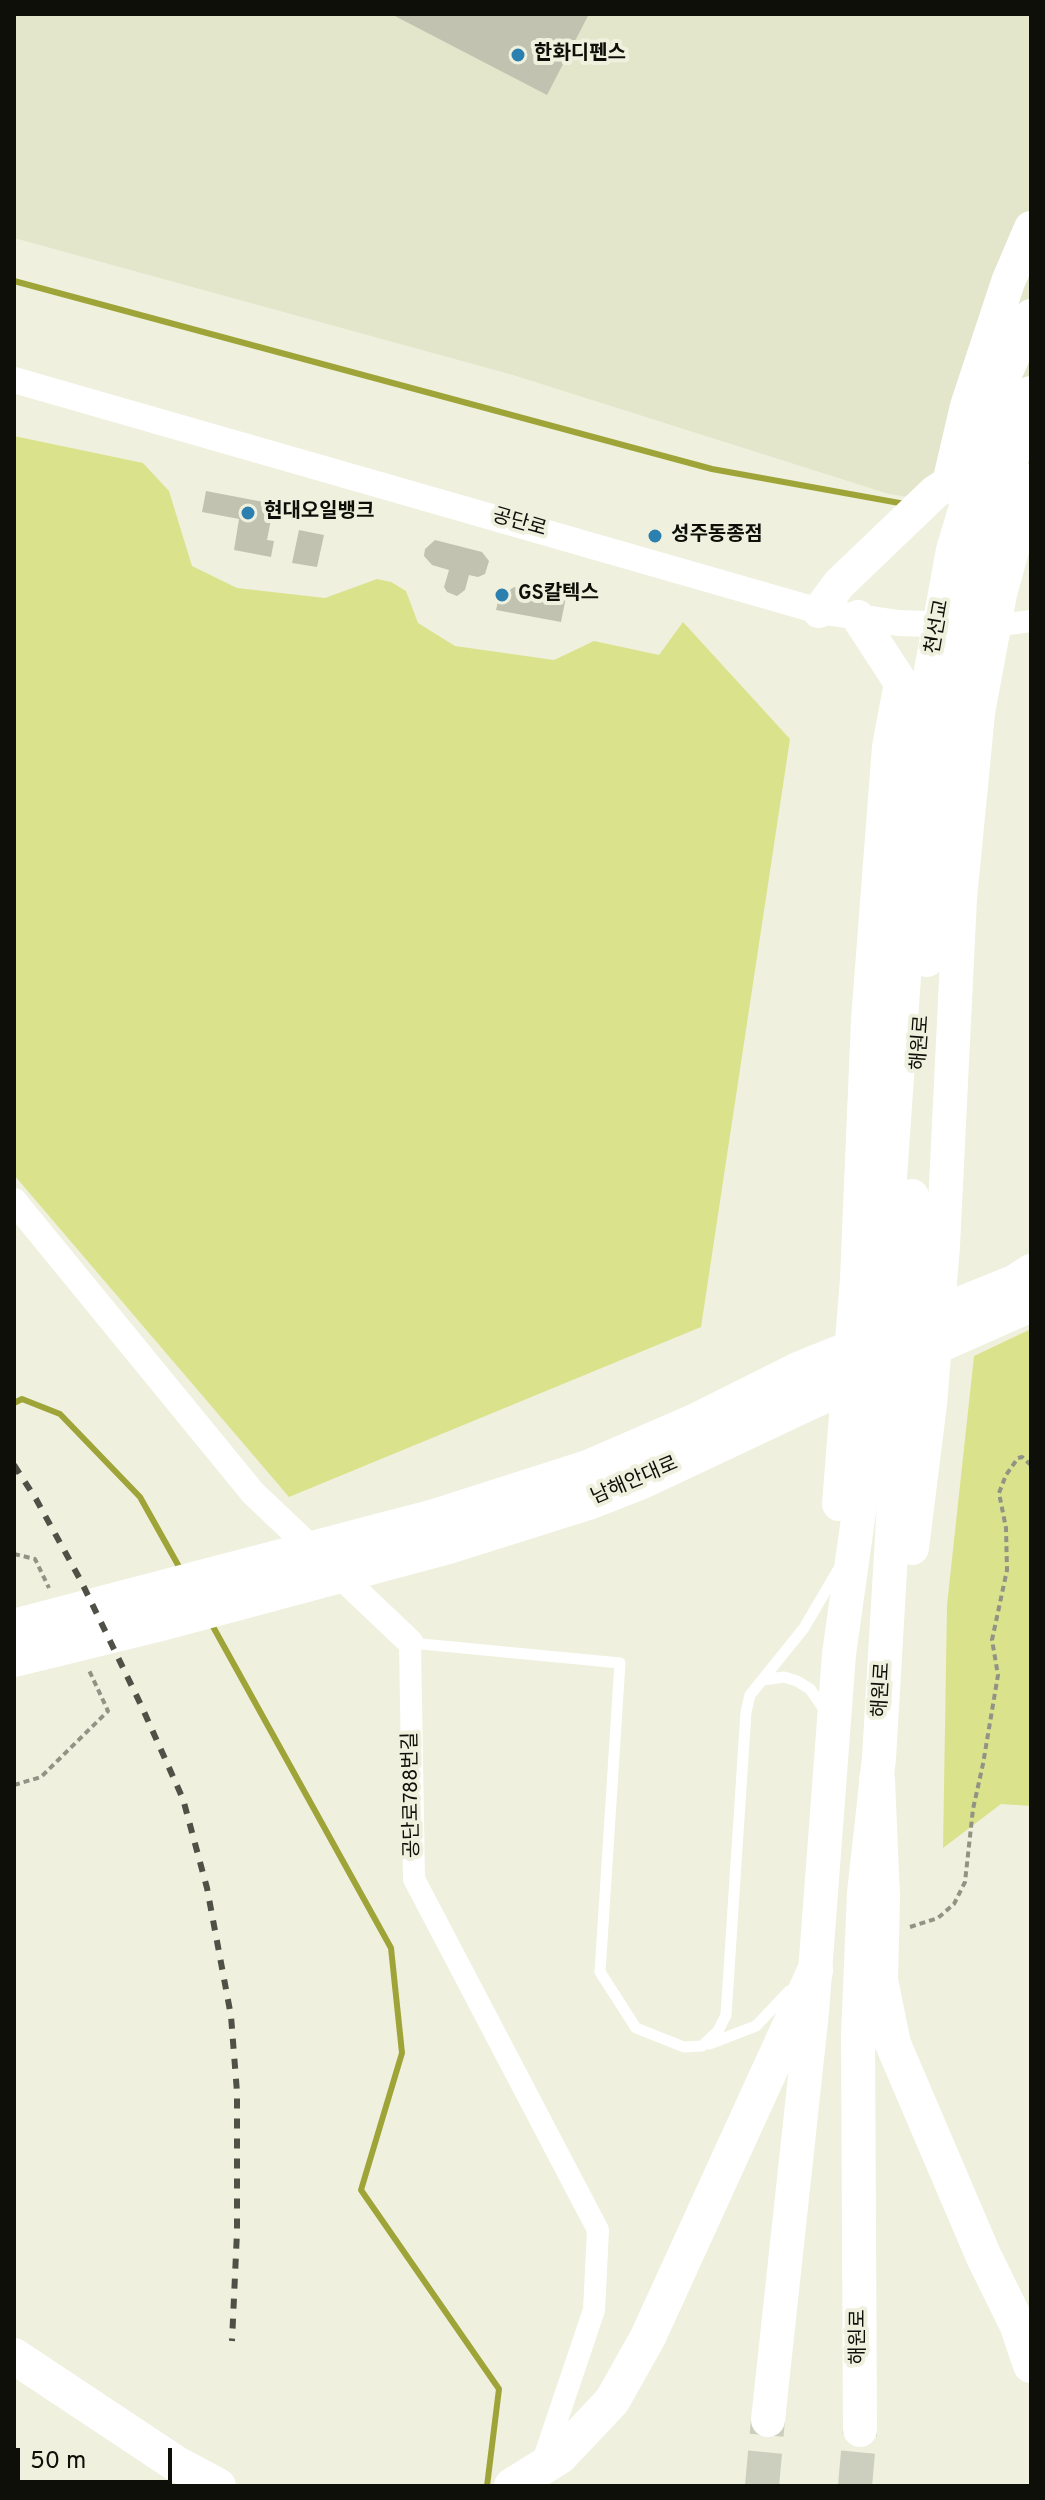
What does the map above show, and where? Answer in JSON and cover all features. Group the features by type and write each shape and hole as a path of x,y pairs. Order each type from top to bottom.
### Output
{"highway":[{"name":"남해안대로","path":"442,1532 580,1505 642,1481 806,1385 1025,1292"},
{"path":"14,1627 442,1532"},
{"path":"14,1659 161,1623 442,1532"},
{"path":"878,1769 882,1897 880,1980 893,2044 984,2257 1017,2324 1031,2365"},
{"path":"512,2486 560,2456 612,2401 648,2337 815,1971"},
{"path":"14,2356 175,2463 218,2486"},
{"path":"14,2373 122,2451 179,2486"}],"main road":[{"path":"829,597 935,492 949,483 967,406 1008,282 1031,228"},
{"name":"천선교","path":"916,950 922,720 953,550 1006,372 1031,316"},
{"name":"천선교","path":"916,950 945,765 986,546 1031,393"},
{"path":"878,1769 910,1563 930,1404 943,1246 960,898 978,713 997,610 1029,488"},
{"path":"839,1654 839,1500 857,1279 868,1020 892,733 901,683 858,617"},
{"path":"892,733 900,714 913,698 922,695 951,697 966,716 973,763"},
{"name":"해원로","path":"768,2420 819,1930 839,1654 874,1405 916,950"},
{"name":"해원로","path":"860,2430 858,2036 864,1893 878,1769 916,950"}],"street":[{"name":"공단로","path":"14,380 829,597 858,617 898,623 997,610 1031,621"},
{"path":"14,1201 253,1493 410,1642"},
{"name":"공단로788번길","path":"410,1642 414,1879 598,2230 594,2310 535,2486"}],"lane":[{"path":"702,2046 718,2031 726,2015 746,1712 750,1695 804,1628 838,1570"},
{"path":"410,1642 620,1663 600,1972 636,2028 684,2047 702,2046 756,2026 780,2004 799,1978 819,1930"},
{"path":"762,1680 784,1677 810,1689 820,1700 828,1717 832,1738"}],"path":[{"path":"881,1935 938,1918 954,1904 965,1882 973,1809 998,1675 992,1640 1007,1570 1006,1528 999,1493 1006,1475 1018,1458 1022,1457 1031,1465"}],"shaded area":[{"path":"14,14 1031,14 1031,515 889,494 513,375 14,238"}],"green space":[{"path":"14,436 143,463 169,491 192,566 237,588 325,598 377,579 391,582 406,591 418,623 455,646 554,660 594,641 659,655 683,622 790,739 701,1327 289,1497 14,1175"},
{"path":"1031,1329 1031,1806 1001,1804 943,1848 947,1605 974,1356"}],"building":[{"name":"한화디펜스","path":"391,14 589,14 547,95"},
{"path":"206,491 274,504 267,540 274,541 271,557 234,550 239,519 202,512"},
{"path":"299,530 324,535 317,567 292,563"},
{"path":"435,540 482,552 489,561 485,574 478,577 469,575 465,590 457,596 447,592 444,587 449,570 432,565 424,556 425,549"},
{"path":"514,587 566,597 561,622 496,610 499,597"}],"waterway":[{"path":"14,281 712,469 905,504"},
{"path":"14,1403 22,1399 60,1414 140,1497 182,1572"},
{"path":"211,1623 391,1948 402,2053 361,2190 499,2389 487,2486"}],"tunnel":[{"path":"762,2486 768,2420"},
{"path":"855,2486 860,2430"}],"railway":[{"path":"14,1465 81,1581 141,1705 183,1799 207,1888 231,2016 237,2092 237,2232 232,2341"}],"place":[{"name":"한화디펜스","path":"518,55"},
{"name":"현대오일뱅크","path":"248,513"},
{"name":"성주동종점","path":"655,536"},
{"name":"GS칼텍스","path":"502,595"}]}
